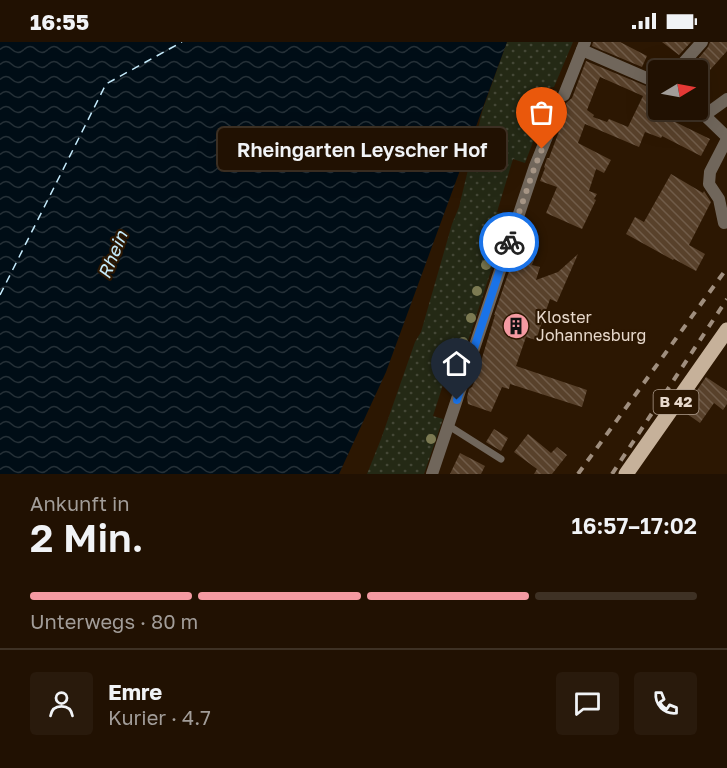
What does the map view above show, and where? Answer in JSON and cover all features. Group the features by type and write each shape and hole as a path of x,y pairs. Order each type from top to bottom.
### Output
{"main road":[{"name":"B 42","path":"626,474 727,330"}],"street":[{"path":"686,60 702,42"},
{"path":"566,91 584,46 648,78"},
{"path":"708,108 727,99"},
{"path":"432,474 535,166 559,107"},
{"path":"708,119 727,138 710,172 709,184 719,199 724,223"}],"lane":[{"path":"449,426 501,459"}],"green space":[{"path":"507,42 573,42 554,87 548,88 543,94 544,103 547,105 525,163 513,159 497,212 509,216 466,347 456,344 453,357 462,361 458,376 447,372 433,416 443,419 424,474 367,474 415,342 421,332 459,207 482,112"}],"water":[{"name":"Rhein","path":"0,42 507,42 386,372 339,474 0,474"}],"building":[{"path":"593,42 620,42 647,56 642,67 592,46"},
{"path":"662,42 691,42 679,55"},
{"path":"710,42 727,42 727,51 710,70 708,70 708,60 697,60"},
{"path":"586,61 648,87 648,120 671,120 710,139 701,156 662,136 661,138 645,132 639,147 585,124 578,143 611,160 604,173 596,169 589,191 597,194 594,199 596,200 582,229 546,213 557,187 540,181 567,110 566,103 572,98","holes":["600,77 643,96 628,127 609,119 607,122 593,117 594,115 587,110"]},
{"path":"550,89 557,91 557,99 551,105 545,102 544,98 545,93"},
{"path":"671,174 703,193 704,191 711,202 689,245 705,254 696,271 626,234 635,217 644,222"},
{"path":"520,239 539,245 532,265 540,267 536,280 558,272 578,254 557,302 550,299 536,340 526,337 516,366 587,390 582,407 510,384 509,389 502,387 491,412 468,404 469,389 476,378 494,315"},
{"path":"706,377 727,391 727,404 723,410 714,403 700,423 683,411"},
{"path":"494,429 508,438 501,451 486,442"},
{"path":"528,434 551,453 557,447 567,455 552,474 534,474 537,469 514,452"},
{"path":"460,453 485,466 481,474 450,474"}],"ferry route":[{"path":"0,295 106,84 182,42"}],"railway":[{"path":"578,474 727,268"},
{"path":"612,474 727,299"}],"way so far":[{"path":"509,242 542,149"}],"place":[{"name":"Rheingarten Leyscher Hof","path":"542,149"},
{"name":"Kloster Johannesburg","path":"516,326"}],"route":[{"path":"457,400 509,242"}]}
